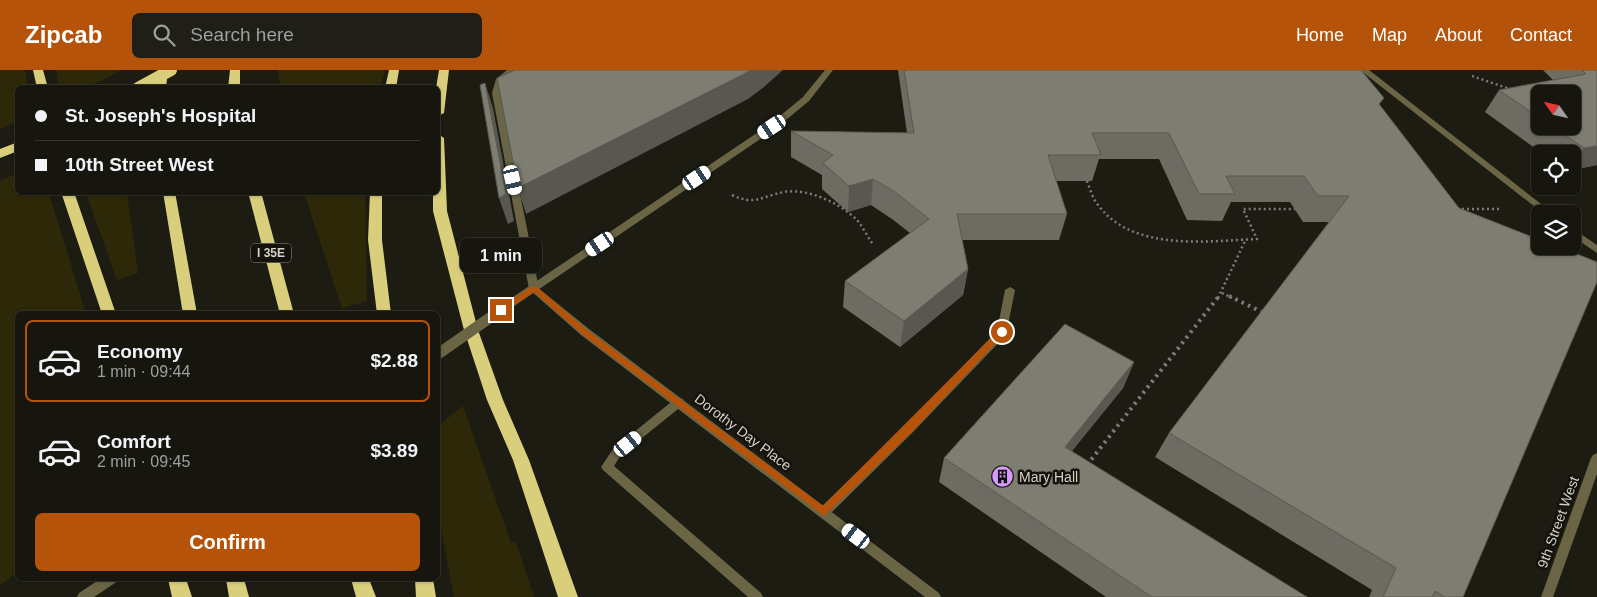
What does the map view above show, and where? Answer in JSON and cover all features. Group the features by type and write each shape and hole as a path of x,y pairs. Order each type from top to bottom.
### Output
{"highway":[{"path":"38,70 42,85"},
{"path":"160,85 163,70"},
{"path":"144,85 171,70"},
{"path":"234,85 235,70"},
{"path":"391,85 394,70"},
{"path":"440,99 444,70"},
{"path":"0,154 15,147"},
{"path":"68,195 107,311"},
{"path":"170,195 189,311"},
{"name":"I 35E","path":"255,195 286,311"},
{"path":"376,195 375,240 384,311"},
{"path":"440,195 440,211 471,330 495,400 520,460 568,597"},
{"path":"178,581 182,597"},
{"path":"235,581 239,597"},
{"path":"361,581 366,597"},
{"path":"424,581 426,597"}],"street":[{"path":"511,70 500,79 496,93 534,288"},
{"path":"440,353 772,127 806,99 829,70"},
{"path":"1363,71 1538,205"},
{"path":"1581,238 1597,250"},
{"name":"Dorothy Day Place","path":"534,288 585,332 935,597"},
{"path":"824,512 909,429 1002,332 1010,290"},
{"path":"678,402 617,452 607,467 757,597"},
{"name":"9th Street West","path":"1547,597 1597,461"},
{"path":"83,597 108,581"}],"path":[{"path":"1472,76 1514,90"},
{"path":"1087,181 1090,194 1104,214 1115,223 1141,234 1168,240 1257,239 1243,209 1301,209"},
{"path":"732,195 743,201 753,202 790,191 810,193 829,202 857,220 872,243"},
{"path":"829,202 834,200"},
{"path":"1450,209 1499,209"},
{"path":"1085,468 1222,293 1246,239"},
{"path":"1222,293 1264,313"}],"shaded area":[{"path":"0,70 25,70 28,85 15,85 15,122 0,129"},
{"path":"56,70 122,70 92,85 58,85"},
{"path":"278,70 385,70 381,85 280,85"},
{"path":"15,174 15,195 50,195 85,311 15,311 15,574 0,585 0,181"},
{"path":"87,195 127,195 138,273 117,280"},
{"path":"305,195 365,195 367,301 342,308"},
{"path":"463,406 511,543 516,542 534,597 454,597 440,524 440,424"}],"building":[{"path":"515,70 751,70 518,188 497,78"},
{"path":"904,70 1361,70 1384,98 1379,104 1459,208 1531,236 1531,255 1580,255 1597,262 1597,282 1463,597 1445,597 1435,591 1432,597 1383,597 1396,568 1169,433 1349,196 1318,196 1304,176 1226,176 1235,194 1199,194 1169,133 1092,133 1101,155 1048,155 1067,214 957,214 968,269 904,321 845,281 929,219 895,192 873,179 849,186 823,163 833,155 791,131 914,133"},
{"path":"1582,70 1597,70 1597,146 1584,148 1565,135 1581,135 1581,85 1531,85 1531,112 1499,90 1586,74"},
{"path":"485,83 506,194 499,198 480,85"},
{"name":"Mary Hall","path":"1065,324 1134,362 1065,447 1307,597 1152,597 944,458"}],"place":[{"name":"Mary Hall","path":"1003,477"}],"route":[{"path":"501,310 534,288 585,332 824,512 909,429 1002,332"}]}
